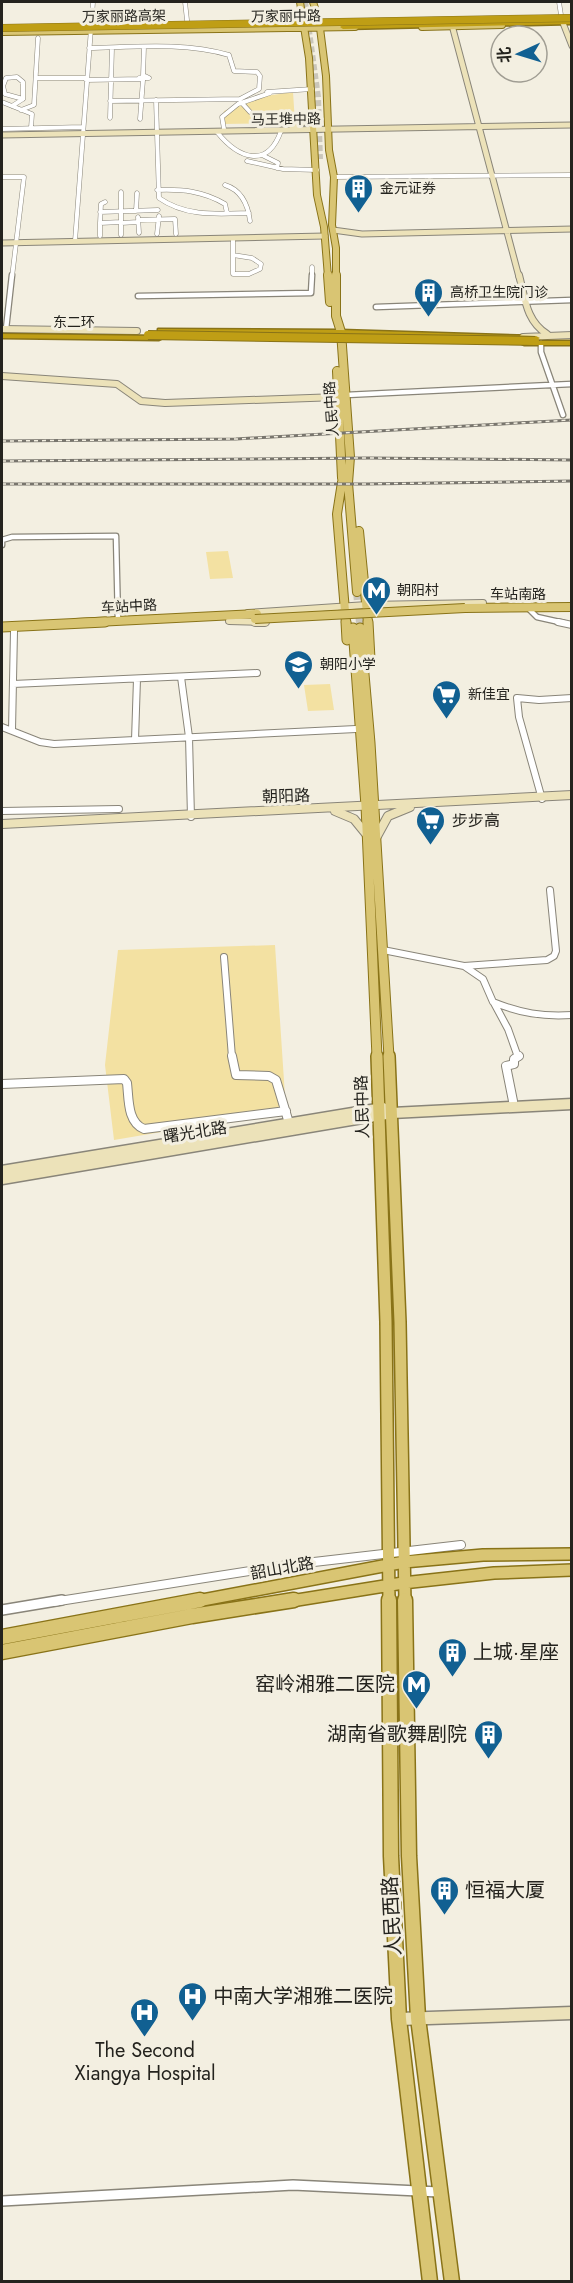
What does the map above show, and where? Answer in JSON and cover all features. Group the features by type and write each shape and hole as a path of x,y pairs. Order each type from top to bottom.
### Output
{"highway":[{"path":"343,27 427,26 572,19"},
{"name":"万家丽路高架","path":"2,29 572,19"},
{"name":"东二环","path":"2,333 536,341"},
{"path":"95,334 523,337 571,340"},
{"path":"338,336 571,340"}],"main road":[{"name":"人民中路","path":"300,2 312,89 317,195 324,227"},
{"name":"人民中路","path":"313,2 320,24 326,76 329,143 334,177 332,228"},
{"name":"万家丽中路","path":"188,26 304,28 320,24 433,18 561,15 572,19"},
{"path":"433,18 572,19"},
{"name":"万家丽中路","path":"2,29 188,26 303,21 343,27 563,23 572,19"},
{"path":"315,142 322,140 329,143"},
{"name":"人民中路","path":"338,336 324,227 323,158 336,248 336,316 338,336 342,396 345,482 354,592"},
{"path":"345,482 357,511 368,617 372,724 366,745"},
{"path":"345,482 337,514 344,618 356,729 366,745"},
{"name":"车站南路","path":"256,617 572,602"},
{"name":"车站南路","path":"486,605 572,607"},
{"name":"车站中路","path":"2,632 256,617"},
{"name":"车站中路","path":"2,627 118,621 228,619"},
{"name":"人民中路","path":"356,628 371,836 386,1322 388,1585"},
{"name":"人民中路","path":"371,836 383,950 392,1110 400,1322 403,1582"},
{"name":"韶山北路","path":"2,1637 388,1565 404,1556 572,1554"},
{"name":"韶山北路","path":"2,1652 192,1616 403,1582 494,1573 572,1570"},
{"name":"人民西路","path":"403,1582 409,1856 418,2018 452,2282"},
{"name":"人民西路","path":"388,1585 391,1856 399,2019 430,2282"}],"street":[{"path":"75,241 93,2"},
{"path":"185,2 188,26"},
{"path":"559,2 561,15"},
{"path":"563,23 572,46"},
{"path":"453,29 530,317 536,327 547,334 571,340"},
{"path":"21,110 34,105 38,78 38,38"},
{"path":"89,48 144,47 227,54 231,57 234,70 258,73 259,89"},
{"path":"140,119 144,47"},
{"path":"110,118 112,48"},
{"path":"6,78 22,79 23,99 5,94 3,86 6,78"},
{"path":"38,78 142,78"},
{"path":"259,89 270,93"},
{"path":"110,101 235,99 249,96 259,89"},
{"path":"224,129 222,117 226,111 241,102 270,93 312,89"},
{"path":"12,106 23,99"},
{"path":"156,100 159,198 169,205 191,212 249,213"},
{"path":"2,102 32,114 31,128"},
{"path":"241,102 250,111"},
{"path":"292,128 313,119"},
{"name":"马王堆中路","path":"157,131 572,124"},
{"path":"2,132 31,128 82,131"},
{"name":"马王堆中路","path":"2,132 217,132 314,129"},
{"path":"264,156 276,146 281,131"},
{"path":"217,132 245,156 264,156 278,163 277,168"},
{"path":"248,161 277,168 317,170"},
{"path":"334,177 572,175"},
{"path":"2,177 24,177 2,333 135,334"},
{"path":"225,185 231,186 242,197 250,222"},
{"path":"157,190 183,190 204,194 225,204 227,213"},
{"path":"121,192 121,235"},
{"path":"137,193 139,233"},
{"path":"100,236 101,204 105,202"},
{"path":"100,212 158,210 169,205"},
{"path":"157,234 158,210"},
{"path":"100,223 175,219 176,234"},
{"path":"332,228 362,234 572,229"},
{"path":"2,243 325,236"},
{"path":"233,238 233,255 233,274 249,274 260,268 261,264 257,260 233,255"},
{"path":"138,296 312,293 312,267"},
{"path":"376,307 572,300"},
{"path":"523,337 547,334"},
{"path":"536,341 563,415"},
{"path":"2,376 117,384 141,401 165,403 572,384"},
{"path":"2,545 2,540 12,537 116,536 118,621"},
{"path":"228,619 257,611 344,606 486,605"},
{"path":"228,619 261,622 368,617 486,605"},
{"path":"526,607 537,617 572,625"},
{"path":"12,730 14,632"},
{"path":"13,684 257,673"},
{"path":"181,676 189,737 191,815"},
{"path":"135,740 137,679"},
{"path":"541,798 519,717 517,698 539,700 572,698"},
{"path":"2,728 40,742 54,744 356,729"},
{"name":"朝阳路","path":"191,815 332,811 572,796"},
{"name":"朝阳路","path":"2,826 541,798"},
{"path":"332,811 352,816 371,836 388,816 412,807"},
{"path":"2,811 119,809"},
{"path":"383,950 464,966 548,960 554,956 556,951 550,890"},
{"path":"224,957 233,1069 236,1075 269,1076 276,1080 289,1123"},
{"path":"464,966 483,979 519,1057 514,1059 514,1064 507,1066 513,1101"},
{"path":"493,1002 519,1013 541,1017 572,1015"},
{"path":"2,1084 124,1079 127,1083 132,1120 136,1126 144,1129 286,1111"},
{"path":"392,1110 572,1098"},
{"path":"392,1110 572,1104"},
{"name":"曙光北路","path":"2,1179 392,1110"},
{"name":"曙光北路","path":"2,1171 289,1123 379,1113"},
{"path":"2,1610 182,1580 387,1551 404,1556 461,1545"},
{"path":"399,2019 572,2013"},
{"path":"2,2201 293,2185 439,2192"}],"shaded area":[{"path":"293,92 295,123 222,124 224,111 253,98"},
{"path":"228,551 233,578 210,579 206,552"},
{"path":"330,684 334,710 308,711 304,685"},
{"path":"275,945 286,1111 114,1140 105,1065 118,950"}],"tunnel":[{"path":"305,2 318,97 320,159"},
{"path":"357,592 360,623"},
{"path":"359,622 360,628"}],"railway":[{"path":"2,441 236,439 572,420"},
{"path":"2,461 369,458 572,460"},
{"path":"2,484 366,484 572,481"}],"place":[{"name":"金元证券","path":"359,214"},
{"name":"高桥卫生院门诊","path":"429,318"},
{"name":"朝阳村","path":"376,616"},
{"name":"朝阳小学","path":"299,690"},
{"name":"新佳宜","path":"447,720"},
{"name":"步步高","path":"431,846"},
{"name":"上城·星座","path":"452,1678"},
{"name":"窑岭湘雅二医院","path":"416,1710"},
{"name":"湖南省歌舞剧院","path":"488,1760"},
{"name":"恒福大厦","path":"444,1916"},
{"name":"中南大学湘雅二医院","path":"192,2022"},
{"name":"The Second Xiangya Hospital","path":"145,2038"}]}
